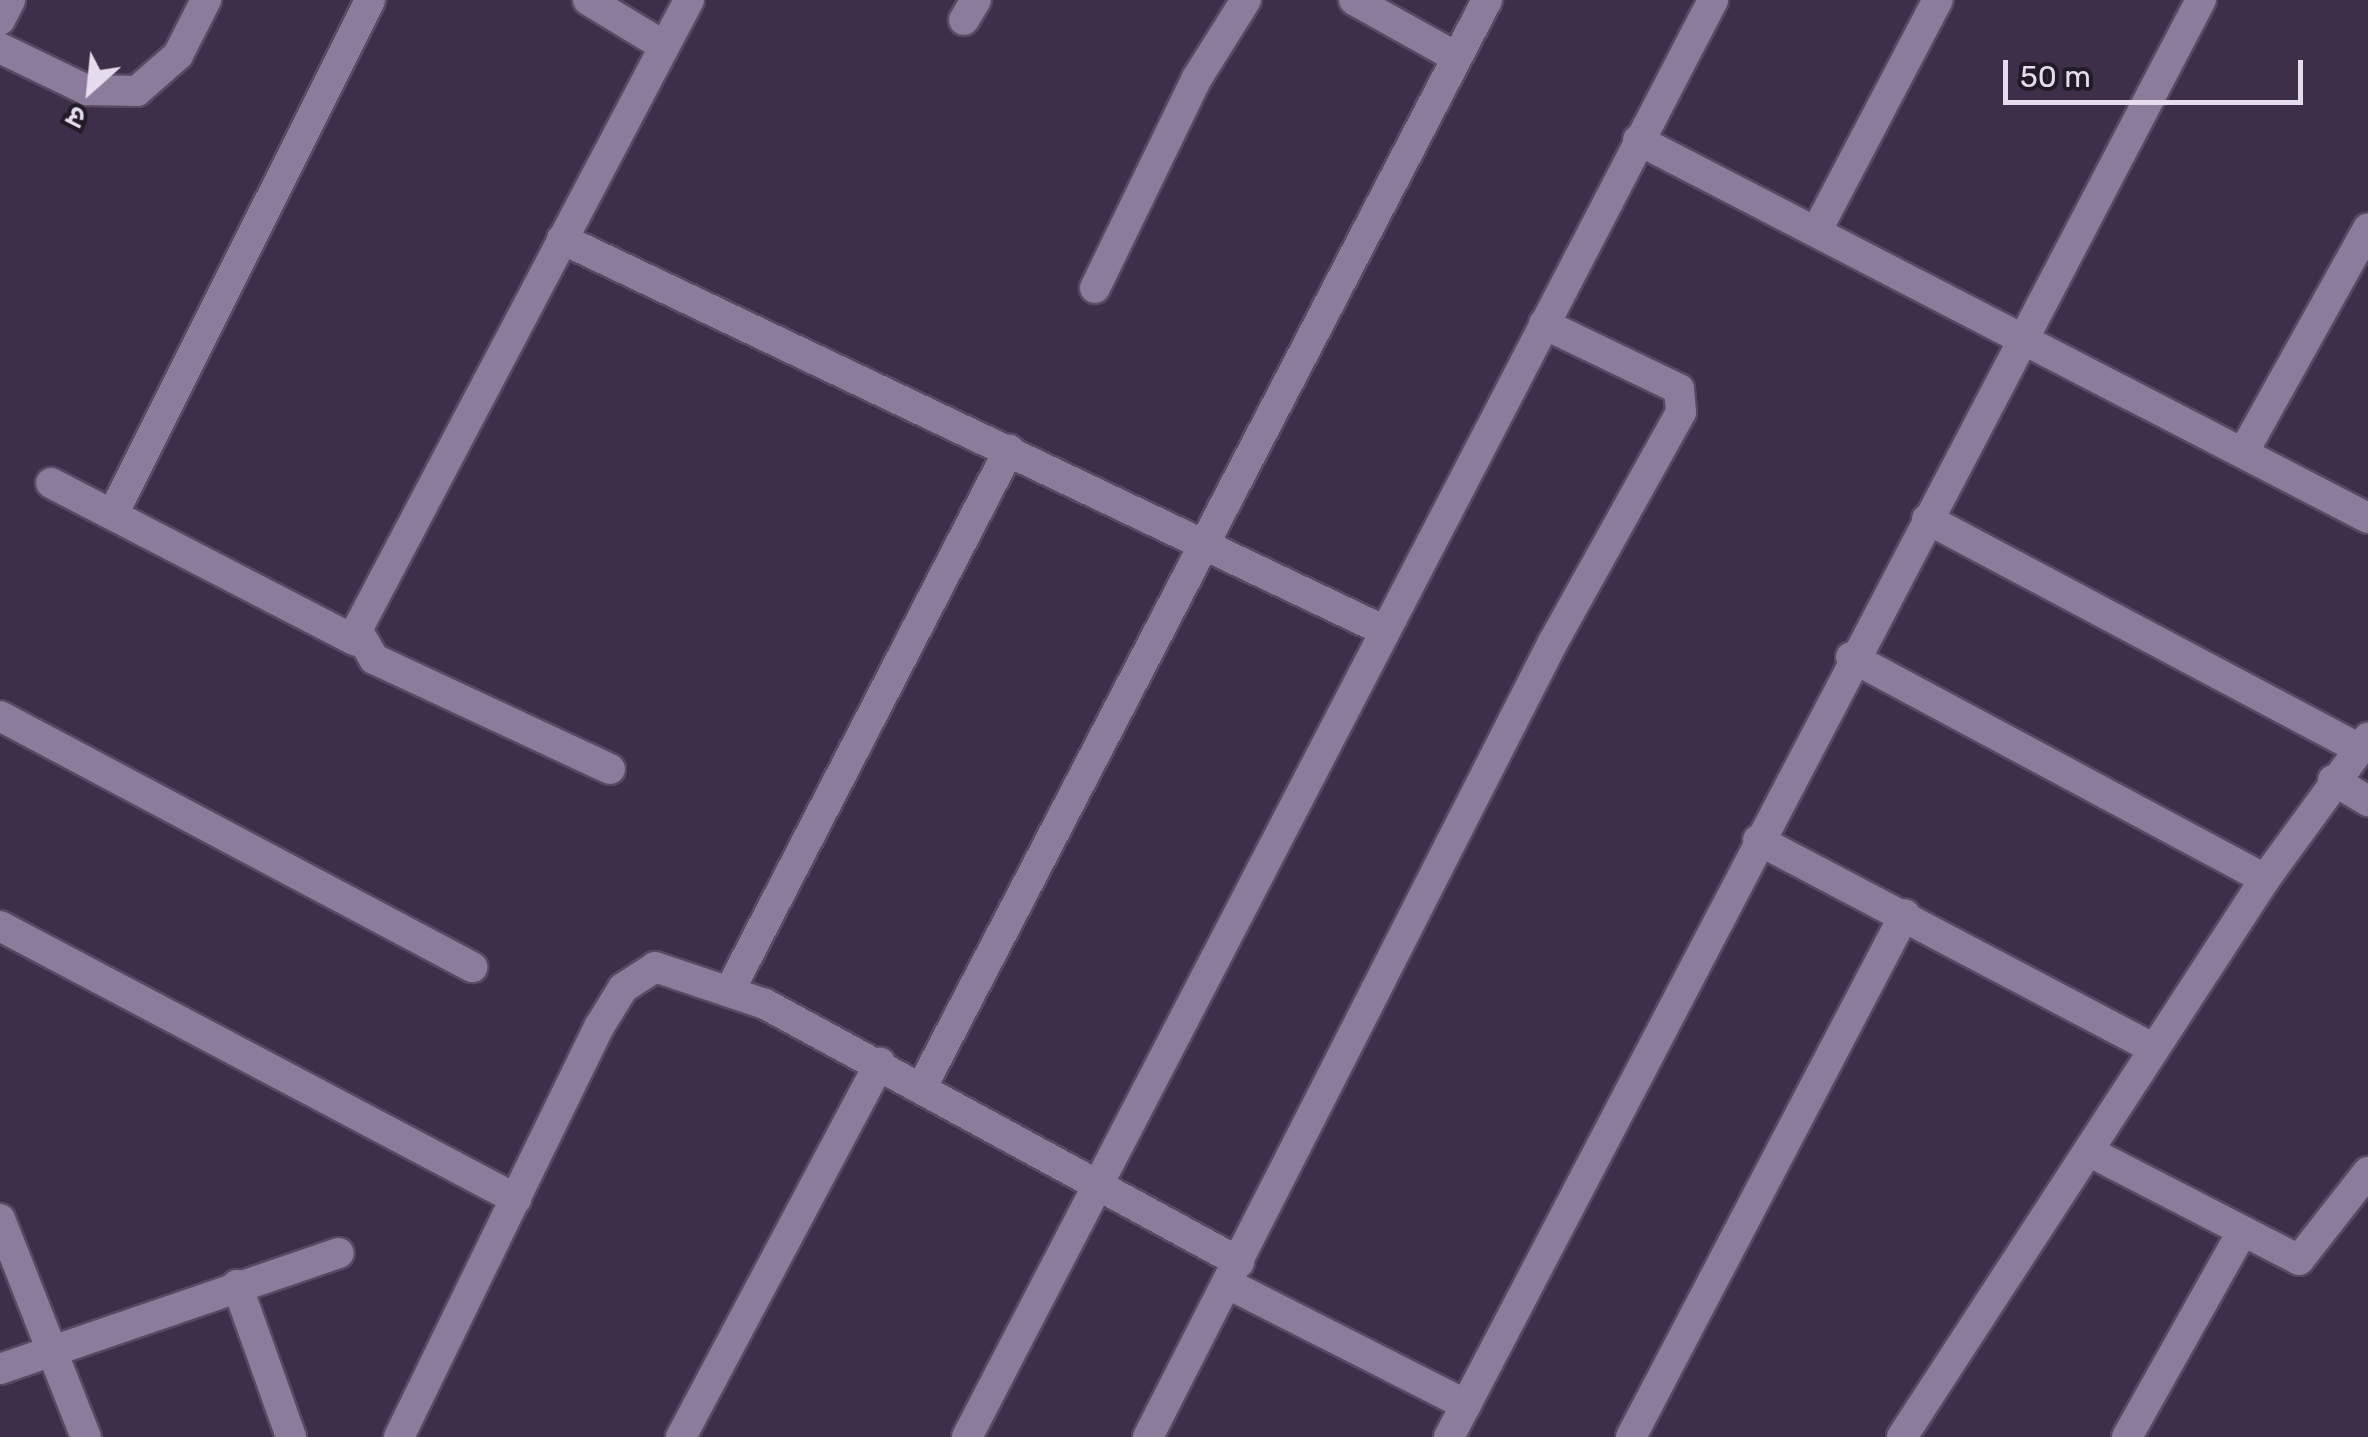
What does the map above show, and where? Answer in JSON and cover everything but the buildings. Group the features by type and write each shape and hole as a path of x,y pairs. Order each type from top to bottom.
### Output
{"street":[{"path":"0,20 10,0"},
{"path":"0,48 87,90 136,91 178,55 206,0"},
{"path":"113,514 370,0"},
{"path":"588,0 664,46"},
{"path":"356,641 688,0"},
{"path":"1095,288 1196,78 1246,0"},
{"path":"1354,0 1456,58"},
{"path":"923,1085 1199,539 1487,0"},
{"path":"968,1437 1713,0"},
{"path":"1817,230 1938,0"},
{"path":"1448,1437 1850,657 1927,520 2200,0"},
{"path":"1638,140 2368,518"},
{"path":"2243,452 2368,228"},
{"path":"562,239 1199,539 1385,631"},
{"path":"1148,1437 1542,662 1680,412 1679,389 1544,324"},
{"path":"731,988 1010,450"},
{"path":"51,483 356,641 374,658 610,769"},
{"path":"1902,1437 2090,1152 2152,1048 2333,780 2364,743 1927,520"},
{"path":"1850,657 2265,879"},
{"path":"0,716 472,967"},
{"path":"2333,780 2368,801"},
{"path":"1758,840 1905,914 2152,1048"},
{"path":"1631,1437 1905,914"},
{"path":"0,926 516,1199"},
{"path":"399,1437 623,988 655,967 731,988 923,1085 1100,1184 1233,1273 1466,1405"},
{"path":"680,1437 880,1064"},
{"path":"2090,1152 2287,1258 2310,1255 2368,1172"},
{"path":"0,1219 57,1349 86,1437"},
{"path":"2127,1437 2241,1234"},
{"path":"0,1369 339,1253"},
{"path":"237,1285 290,1437"}]}
